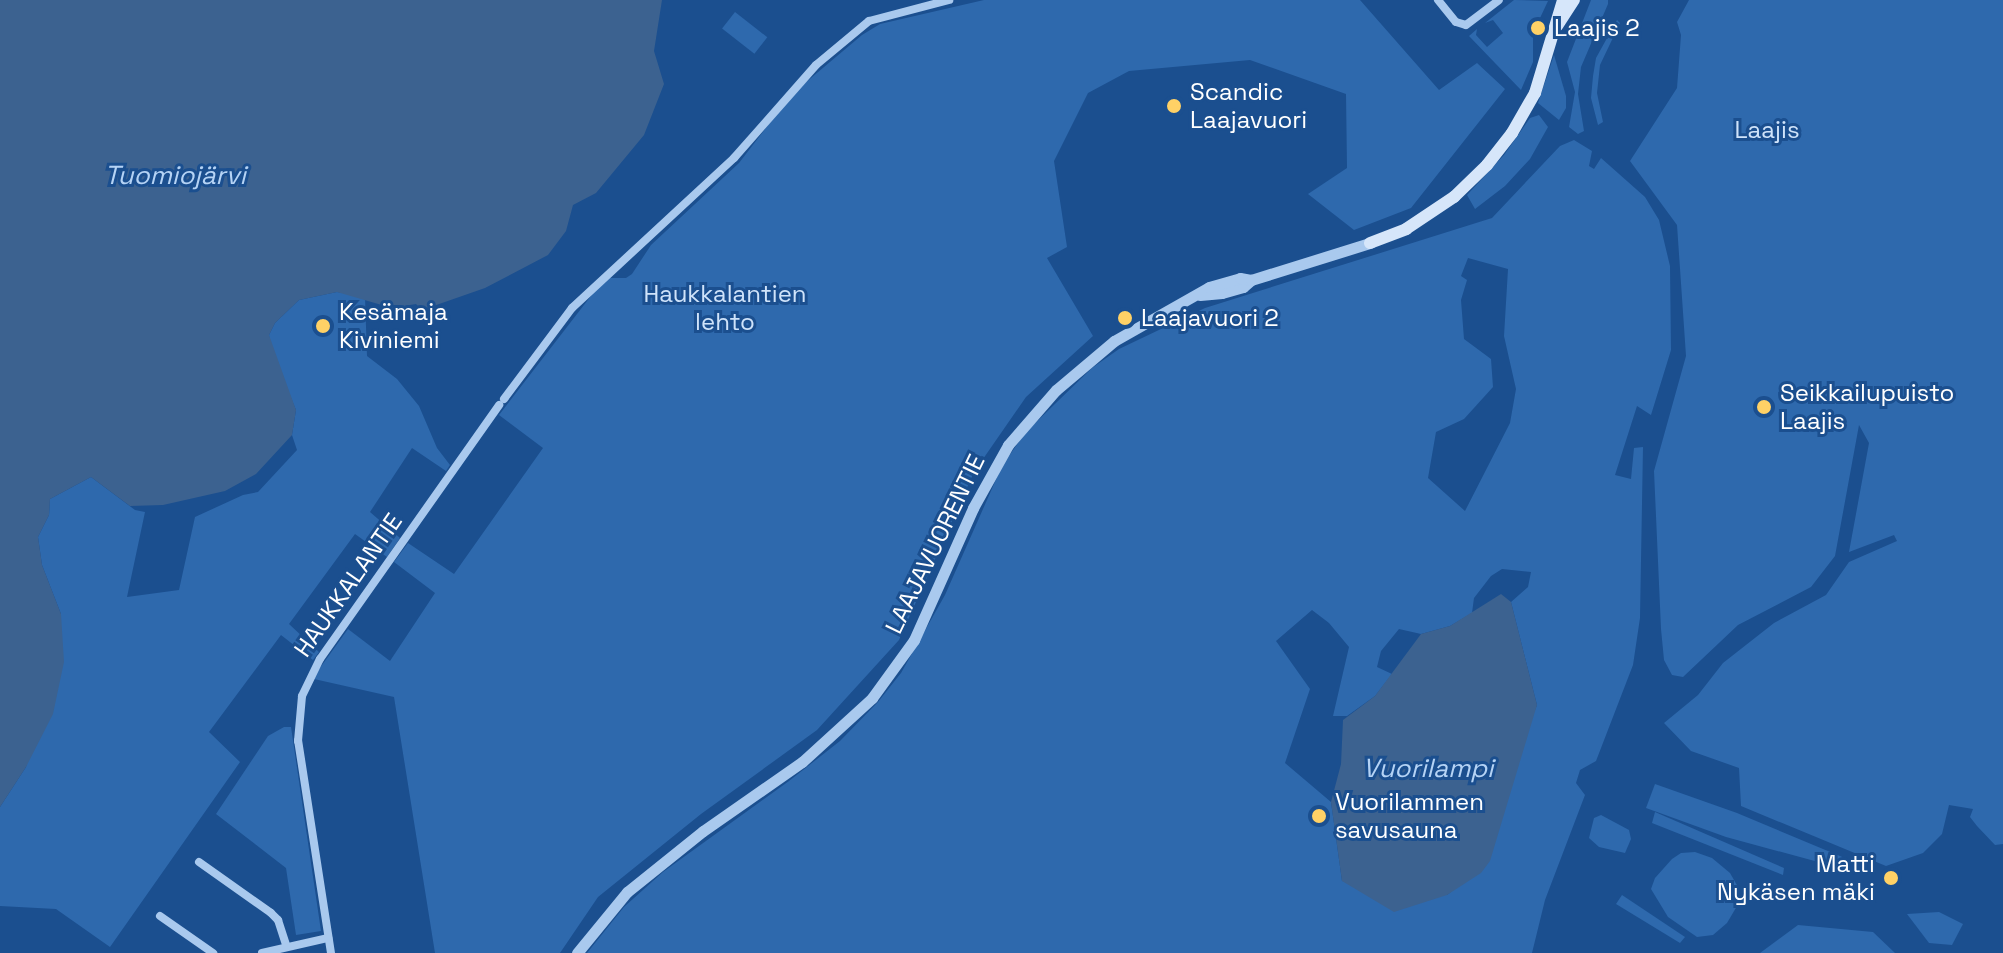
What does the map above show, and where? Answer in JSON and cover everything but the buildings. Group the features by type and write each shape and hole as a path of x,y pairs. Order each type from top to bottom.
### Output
{"main road":[{"name":"LAAJAVUORENTIE","path":"1557,26 1556,15 1563,0"},
{"name":"LAAJAVUORENTIE","path":"1370,243 1406,229 1454,197 1487,165 1512,133 1535,93 1557,26 1574,0"}],"street":[{"name":"HAUKKALANTIE","path":"331,953 298,741 302,696 320,659 501,402 572,308 734,158 816,65 869,21 949,0"},
{"path":"1438,0 1456,22 1466,25 1499,0"},
{"name":"LAAJAVUORENTIE","path":"577,953 627,892 703,831 802,762 839,732 880,689 914,640 973,508 1023,424 1056,390 1114,341 1200,295 1243,287 1251,280 1370,243"},
{"path":"199,862 271,913 278,920 286,945"},
{"path":"160,916 213,953"},
{"path":"262,953 286,945 328,938"}],"green space":[{"name":"Haukkalantien lehto","path":"984,0 1360,0 1439,90 1477,63 1505,89 1411,208 1354,230 1308,194 1347,168 1346,94 1250,60 1129,71 1088,93 1054,161 1067,247 1047,258 1093,336 1026,397 974,472 899,640 817,730 701,814 598,897 560,953 435,953 394,697 314,679 317,672 348,629 390,661 435,593 394,562 408,543 454,574 543,448 499,415 594,292 610,278 626,278 632,274 651,245 739,163 792,94 862,35 880,24"},
{"path":"1514,0 1548,1 1533,33 1533,62 1521,90 1469,36 1477,29 1476,35 1487,47 1503,33 1493,20 1485,23"},
{"path":"1591,0 1608,0 1608,4 1581,67 1578,94 1584,131 1578,134 1569,127 1575,92 1567,62"},
{"name":"Laajis","path":"1689,0 2003,0 2003,844 1995,845 1977,826 1970,817 1973,809 1949,805 1942,834 1923,853 1886,866 1741,806 1739,768 1691,751 1664,723 1698,695 1723,663 1774,623 1826,595 1849,562 1897,541 1894,535 1849,552 1869,443 1859,425 1835,556 1811,587 1738,625 1683,677 1672,675 1664,660 1661,629 1654,471 1686,356 1677,225 1630,161 1677,88 1681,35 1677,22"},
{"path":"735,12 767,37 754,54 722,29"},
{"path":"1617,20 1620,23 1600,65 1597,93 1603,122 1598,125 1591,98 1596,58"},
{"path":"1554,55 1566,96 1566,108 1559,120 1538,103"},
{"path":"1539,115 1548,127 1530,159 1505,186 1475,209 1467,195 1504,155 1530,118"},
{"path":"1574,140 1592,151 1589,166 1594,169 1601,158 1645,197 1659,220 1670,266 1671,350 1651,415 1637,406 1615,475 1631,479 1634,448 1643,447 1640,618 1633,665 1596,761 1580,770 1576,783 1585,795 1545,900 1532,953 587,953 624,907 663,872 840,741 878,702 901,673 945,595 1002,466 1025,433 1092,368 1119,349 1205,308 1492,218 1560,146","holes":["1468,258 1508,269 1504,336 1516,389 1510,423 1465,511 1428,478 1436,432 1464,419 1493,387 1491,359 1464,339 1461,300 1467,280 1461,276","1502,569 1531,572 1528,587 1511,602 1537,705 1467,879 1447,895 1342,881 1331,802 1285,763 1310,689 1276,641 1312,610 1329,623 1349,647 1333,716 1347,716 1375,696 1392,674 1377,667 1381,651 1399,629 1421,634 1450,626 1472,613 1474,598 1491,576"]},
{"path":"337,292 365,297 367,356 397,379 419,406 437,448 450,465 446,471 412,448 370,512 400,538 387,557 355,534 289,624 319,652 313,660 281,635 209,732 240,762 110,947 56,909 0,906 0,807 26,767 61,614 42,565 38,537 49,515 50,499 91,477 135,510 145,512 127,597 179,590 195,517 243,495 258,492 297,450 292,435 296,410 271,349 269,335 275,323 299,300"},
{"path":"284,727 291,727 321,931 296,935 286,868 216,814 268,736"},
{"path":"1655,784 1737,813 1847,859 1844,869 1726,837 1646,808"},
{"path":"1655,812 1784,868 1783,875 1652,823"},
{"path":"1601,815 1629,830 1631,839 1625,853 1599,847 1589,838 1594,818"},
{"path":"1695,852 1712,858 1730,873 1738,887 1740,901 1727,923 1713,935 1697,937 1668,917 1651,889 1655,878 1672,859 1681,853"},
{"path":"1622,895 1685,937 1680,943 1616,904"},
{"path":"1939,912 1963,924 1952,945 1929,943 1907,914"},
{"path":"1798,925 1873,932 1895,953 1760,953"}],"water":[{"name":"Tuomiojärvi","path":"0,0 662,0 654,51 664,84 644,135 596,193 573,205 566,231 548,255 485,288 422,310 416,304 392,308 337,292 299,300 275,323 269,335 296,410 292,435 256,474 225,491 163,505 130,506 91,477 50,499 49,515 38,537 42,565 61,614 64,662 53,714 26,767 0,807"},
{"name":"Vuorilampi","path":"1501,594 1511,602 1537,705 1490,861 1481,873 1447,895 1394,912 1342,881 1331,802 1341,764 1343,720 1375,696 1421,634 1450,626"}],"place":[{"name":"Laajis 2","path":"1538,28"},
{"name":"Scandic Laajavuori","path":"1174,106"},
{"name":"Laajavuori 2","path":"1125,318"},
{"name":"Kesämaja Kiviniemi","path":"323,326"},
{"name":"Seikkailupuisto Laajis","path":"1764,407"},
{"name":"Vuorilammen savusauna","path":"1319,816"},
{"name":"Matti Nykäsen mäki","path":"1891,878"}]}
